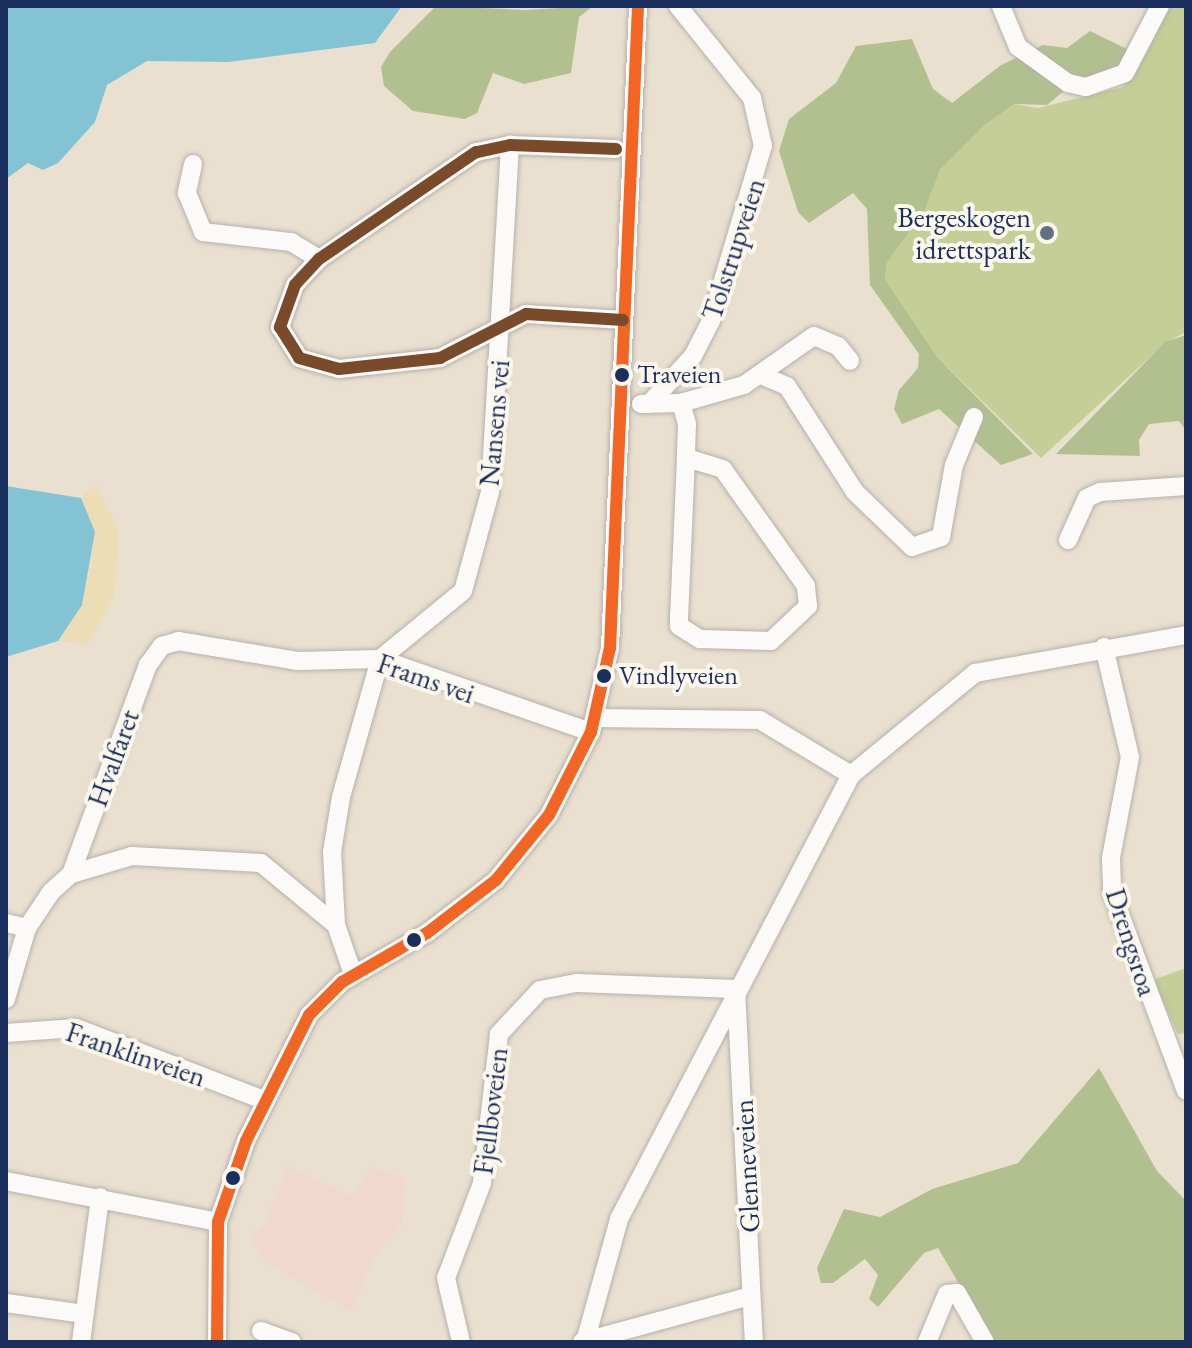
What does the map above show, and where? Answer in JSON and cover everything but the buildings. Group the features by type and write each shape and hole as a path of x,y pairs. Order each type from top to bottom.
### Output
{"street":[{"path":"217,1342 218,1222 264,1100 309,1015 353,974 427,933 496,880 549,815 593,725 610,648 624,405 623,320 638,6"},
{"name":"Tolstrupveien","path":"649,404 693,356 711,321 763,146 752,98 678,6"},
{"path":"1001,6 1018,47 1068,83 1086,87 1125,73 1160,6"},
{"path":"616,149 510,145 476,152 319,259 295,285 281,335 299,358 339,369 440,358 501,324 526,314 623,320"},
{"name":"Nansens vei","path":"380,659 463,591 490,492 510,145"},
{"path":"193,164 187,193 203,232 286,240 319,259"},
{"path":"624,405 681,403 761,375 814,336 838,346 850,361"},
{"path":"761,375 787,386 855,492 912,547 941,537 954,465 974,417"},
{"path":"681,403 686,458 679,626 700,639 771,641 808,606 806,586 723,469 686,458"},
{"path":"1068,540 1087,498 1100,492 1186,486"},
{"path":"584,1342 619,1219 736,989 851,775 975,673 1104,647 1186,635"},
{"name":"Frams vei","path":"162,646 178,641 298,661 380,659 593,725"},
{"name":"Hvalfaret","path":"27,928 71,874 137,692 162,646"},
{"name":"Drengsroa","path":"1104,647 1130,757 1111,858 1112,893 1179,1049 1186,1091"},
{"path":"353,974 336,925 332,852 341,797 380,659"},
{"path":"593,725 760,720 851,775"},
{"path":"71,874 132,856 261,863 336,925"},
{"path":"6,923 27,928 6,999"},
{"name":"Fjellboveien","path":"461,1342 446,1278 482,1183 491,1061 509,1018 555,985 736,989"},
{"name":"Glenneveien","path":"736,989 754,1342"},
{"name":"Franklinveien","path":"6,1033 76,1028 264,1100"},
{"path":"6,1181 218,1222"},
{"path":"81,1342 100,1197"},
{"path":"927,1342 947,1294 957,1293 985,1342"},
{"path":"584,1342 750,1296"},
{"path":"6,1303 84,1314"},
{"path":"261,1331 292,1342"}],"shaded area":[{"path":"288,1166 351,1196 372,1167 406,1179 402,1224 376,1254 351,1311 265,1262 250,1236 264,1224"}],"green space":[{"path":"436,6 526,10 593,6 579,17 571,73 524,84 493,73 477,113 465,119 413,111 384,86 381,67 390,52"},
{"name":"Bergeskogen idrettspark","path":"1168,6 1186,6 1186,332 1165,343 1041,458 938,358 885,279 887,263 924,212 940,170 985,125 1014,104 1038,108 1123,87"},
{"path":"1090,31 1131,51 1120,66 1076,81 1047,105 1014,104 985,125 940,170 924,212 887,263 885,279 938,358 1033,454 1001,465 939,409 902,424 894,409 899,390 918,368 919,354 870,285 867,209 853,193 809,223 798,212 779,151 789,119 836,83 856,46 912,39 933,89 952,103 1001,65 1043,45 1067,48"},
{"path":"1186,335 1186,431 1179,421 1149,424 1139,440 1140,456 1056,454 1165,342"},
{"path":"1186,968 1186,1033 1178,1034 1153,980"},
{"path":"1099,1068 1157,1171 1186,1201 1186,1342 993,1342 938,1248 924,1253 878,1307 869,1299 878,1275 865,1259 833,1283 821,1283 817,1268 844,1209 880,1217 932,1189 1018,1163"}],"sand":[{"path":"96,485 119,531 114,597 88,644 58,641 82,605 90,574 95,532 81,498"}],"water":[{"path":"6,6 402,6 375,43 228,62 147,61 107,85 95,122 58,163 43,170 28,163 6,179"},
{"path":"6,486 81,498 95,532 82,605 58,641 6,657"}],"transit line":[{"path":"217,1342 218,1222 246,1141 309,1015 342,982 427,933 496,880 549,815 591,732 610,648 638,6"},
{"path":"616,149 510,145 476,152 319,259 295,285 280,327 299,358 339,369 440,358 526,314 623,320"}],"place":[{"name":"Bergeskogen idrettspark","path":"1047,233"},
{"name":"Traveien","path":"622,375"},
{"name":"Vindlyveien","path":"604,676"}]}
